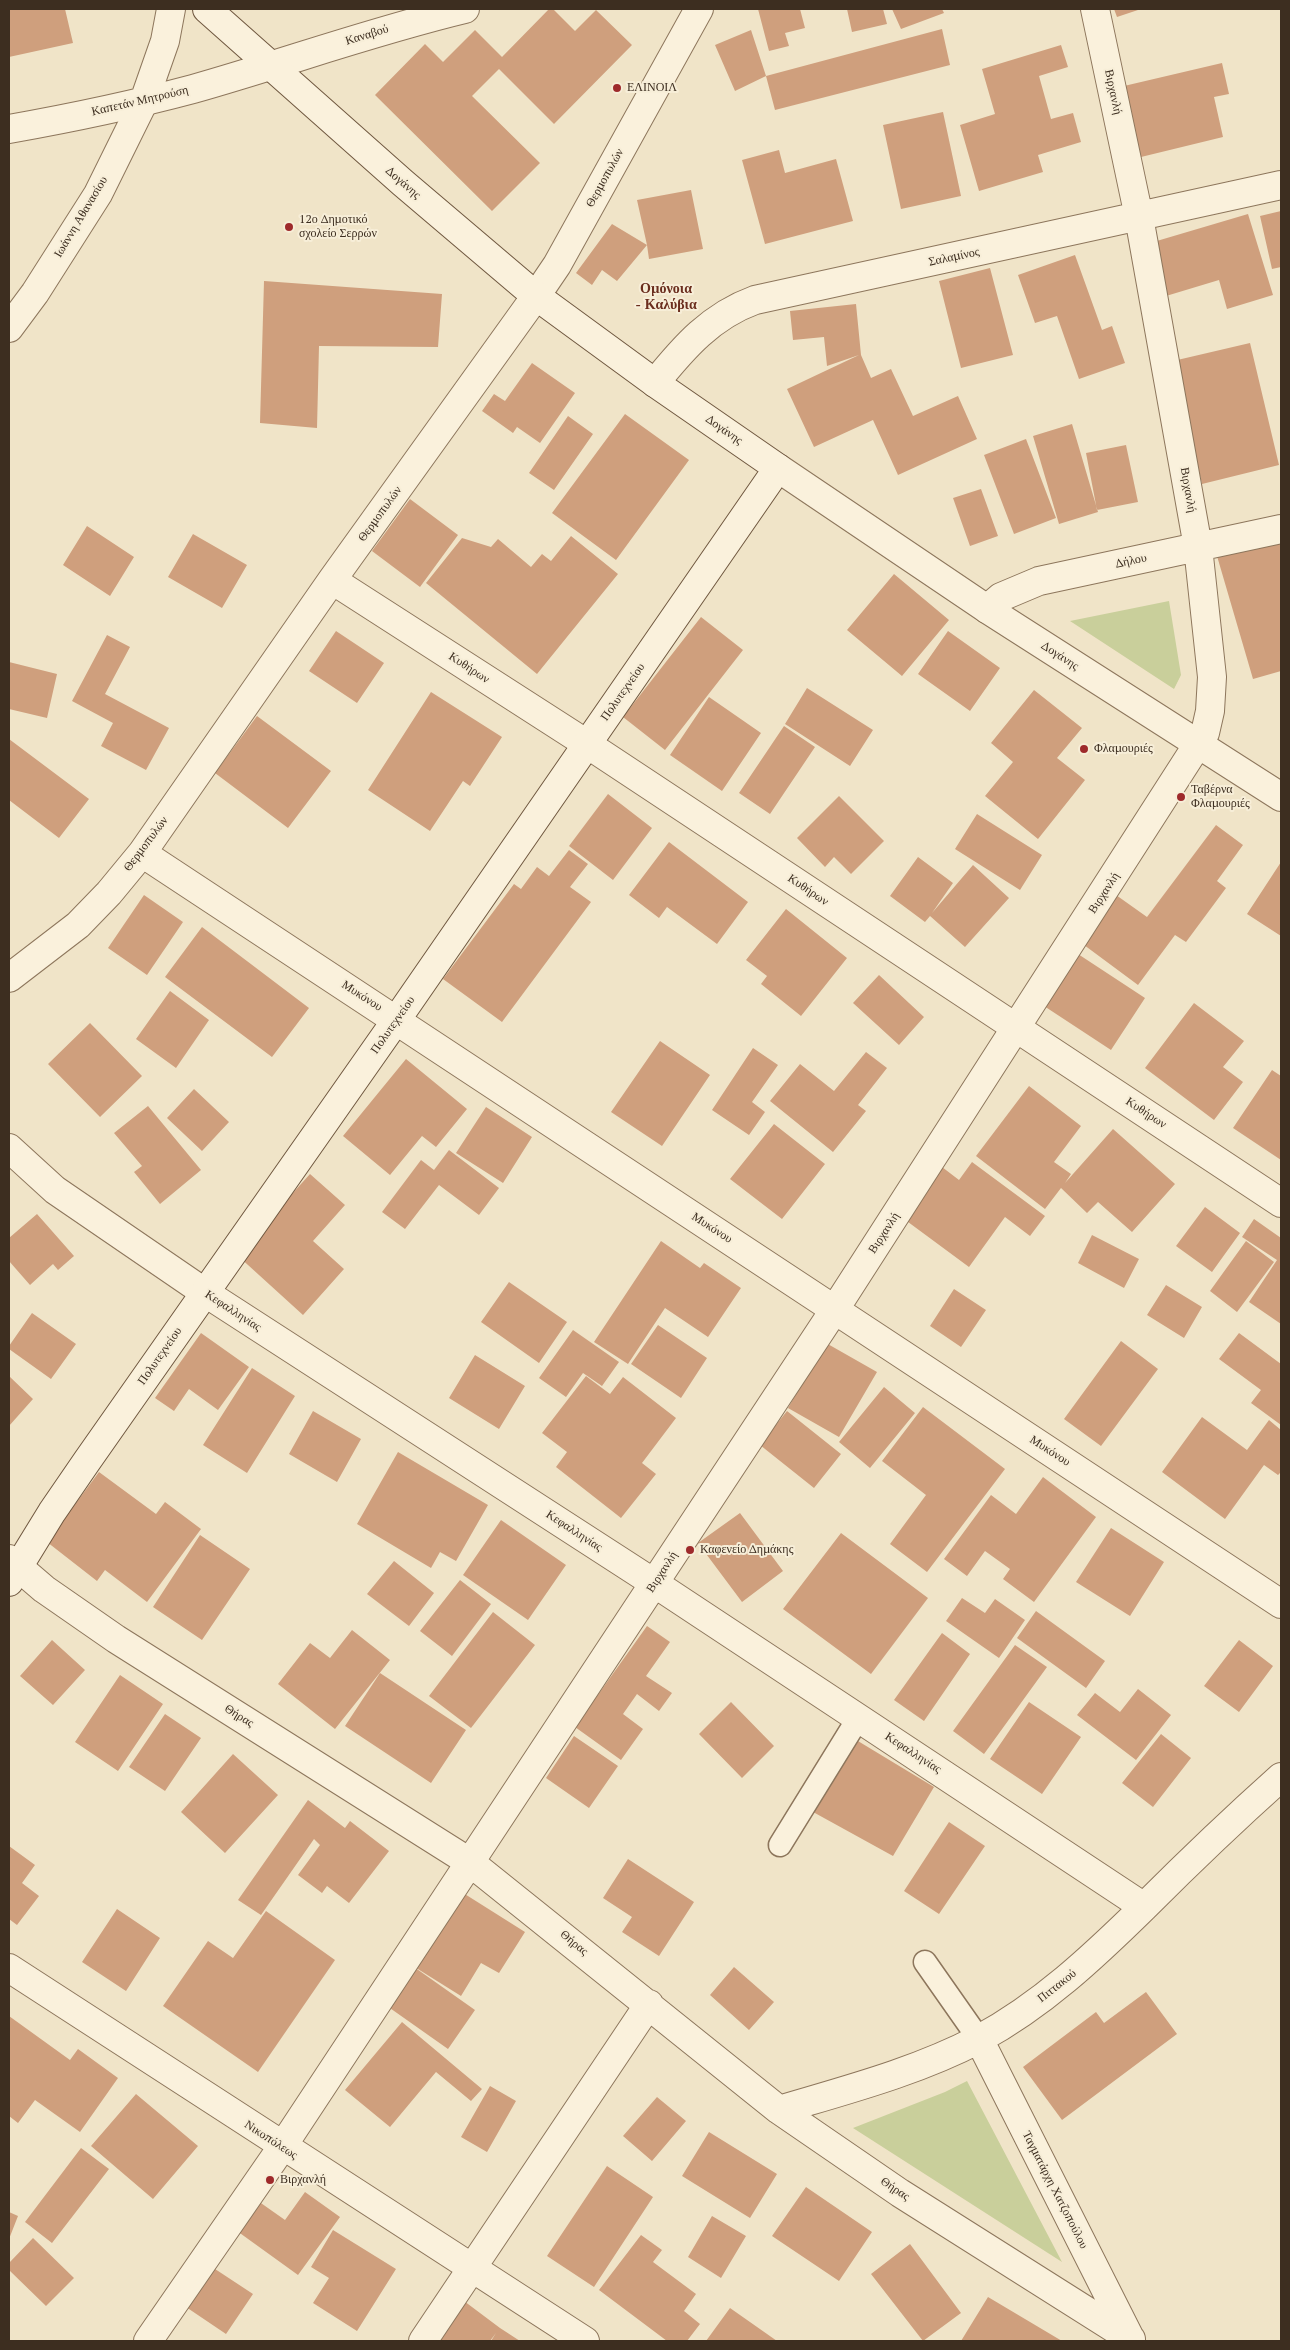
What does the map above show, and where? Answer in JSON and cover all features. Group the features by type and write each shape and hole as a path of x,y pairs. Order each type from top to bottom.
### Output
{"street":[{"name":"Ιωάννη Αθανασίου","path":"9,328 35,294 98,194 144,101 165,41 171,9"},
{"name":"Δογάνης","path":"207,9 403,183 536,296 655,383 987,609 1281,797"},
{"name":"Καναβού","path":"270,66 372,32 465,9"},
{"name":"Θερμοπυλών","path":"9,978 78,925 142,853 332,580 557,265 699,9"},
{"name":"Βιρχανλή","path":"148,2341 282,2147 471,1863 835,1309 1199,745 1209,718 1212,677 1198,547 1139,217 1095,9"},
{"name":"Καπετάν Μητρούση","path":"9,129 144,101 270,66"},
{"name":"Σαλαμίνος","path":"655,383 681,351 704,329 728,312 755,300 1139,217 1281,184"},
{"name":"Πολυτεχνείου","path":"12,1570 204,1292 397,1020 778,468"},
{"name":"Δήλου","path":"987,609 1001,597 1038,581 1281,529"},
{"name":"Κυθήρων","path":"332,580 587,744 1281,1203"},
{"name":"Μυκόνου","path":"142,853 1281,1604"},
{"name":"Κεφαλληνίας","path":"9,1148 55,1190 204,1292 654,1583 1144,1907"},
{"name":"Θήρας","path":"12,1570 471,1863 650,2004 779,2110 900,2193 1131,2340"},
{"name":"Πιττακού","path":"779,2110 894,2074 979,2039 1035,2004 1102,1950 1144,1907 1281,1777"},
{"name":"Νικοπόλεως","path":"9,1968 282,2147 585,2341"},
{"path":"423,2341 650,2004"},
{"name":"Ταγματάρχη Χατζοπούλου","path":"979,2039 1131,2340"}],"lane":[{"path":"780,1845 859,1718"},
{"path":"925,1962 979,2039"}],"green space":[{"path":"1169,601 1181,675 1174,689 1070,621"},
{"path":"967,2081 1062,2262 853,2128 945,2092"}],"building":[{"path":"9,9 65,9 73,43 9,57"},
{"path":"549,9 553,9 575,31 596,10 632,45 554,124 499,69 472,96 540,163 492,211 375,95 425,44 443,62 475,30 502,57"},
{"path":"758,9 800,9 805,28 785,33 789,46 769,51"},
{"path":"847,9 883,9 887,24 852,32"},
{"path":"892,9 942,9 944,13 901,29"},
{"path":"1114,9 1141,9 1117,17"},
{"path":"942,29 950,65 775,110 766,76"},
{"path":"751,30 766,76 735,91 715,45"},
{"path":"1061,45 1068,67 1039,76 1051,119 1073,113 1081,142 1038,155 1043,172 979,191 960,125 995,114 982,69"},
{"path":"1222,63 1229,94 1214,97 1223,137 1141,157 1124,86"},
{"path":"943,112 961,196 901,209 883,125"},
{"path":"779,150 785,173 836,159 853,221 765,244 742,160"},
{"path":"691,190 703,249 649,259 637,200"},
{"path":"1281,211 1281,267 1272,269 1260,216"},
{"path":"1248,214 1273,295 1227,309 1219,280 1166,296 1150,243"},
{"path":"612,224 647,245 617,281 602,270 592,285 576,273"},
{"path":"1075,255 1102,330 1112,326 1125,363 1079,379 1057,316 1035,323 1018,275"},
{"path":"990,268 1013,355 961,368 939,281"},
{"path":"264,281 442,294 438,347 319,346 317,428 260,423"},
{"path":"856,304 861,355 871,378 891,369 913,416 958,396 977,439 898,475 873,420 814,447 787,389 859,355 827,366 824,337 793,340 790,311"},
{"path":"1250,343 1279,465 1202,484 1173,361"},
{"path":"532,363 575,393 540,443 517,427 513,433 482,411 494,394 505,401"},
{"path":"625,414 689,460 616,560 552,513"},
{"path":"568,416 593,434 554,490 529,473"},
{"path":"1072,424 1098,512 1059,524 1033,436"},
{"path":"1026,439 1056,518 1014,534 984,455"},
{"path":"1126,445 1138,502 1097,510 1086,453"},
{"path":"981,489 998,536 970,546 953,498"},
{"path":"410,499 458,535 420,587 372,551"},
{"path":"87,526 134,557 110,596 63,565"},
{"path":"193,534 247,565 222,608 168,577"},
{"path":"571,536 618,574 537,674 426,583 462,538 491,547 498,539 531,567 542,554 551,561"},
{"path":"1281,538 1281,671 1253,679 1217,556"},
{"path":"894,574 949,620 902,676 847,630"},
{"path":"701,617 743,650 665,750 623,717"},
{"path":"336,631 384,663 357,703 309,671"},
{"path":"948,631 1000,668 970,711 918,674"},
{"path":"107,635 130,647 105,694 169,728 146,770 101,746 113,723 72,701"},
{"path":"9,662 57,674 47,718 9,709"},
{"path":"807,688 873,730 850,766 785,724"},
{"path":"1034,690 1082,728 1057,758 1085,780 1038,839 985,796 1013,762 991,743"},
{"path":"431,692 502,737 470,786 463,781 430,831 368,790"},
{"path":"709,697 761,733 722,791 670,755"},
{"path":"257,716 331,771 288,828 215,773"},
{"path":"784,726 815,747 770,814 739,793"},
{"path":"9,739 89,799 59,838 9,800"},
{"path":"608,794 652,828 613,880 569,846"},
{"path":"839,796 884,841 851,874 834,857 825,867 797,838"},
{"path":"977,814 1042,855 1020,890 955,849"},
{"path":"1216,825 1243,845 1217,881 1226,888 1186,942 1175,935 1138,985 1080,942 1116,895 1147,917"},
{"path":"669,842 748,902 717,944 667,907 659,918 629,895"},
{"path":"569,850 588,864 570,887 591,902 502,1022 443,979 514,884 521,889 537,867 549,876"},
{"path":"918,857 953,883 932,913 973,865 1009,898 965,947 930,916 925,922 890,896"},
{"path":"1281,862 1281,936 1247,914"},
{"path":"144,895 183,922 147,975 108,948"},
{"path":"786,909 847,958 801,1016 761,984 767,976 746,960"},
{"path":"202,927 309,1008 272,1057 165,977"},
{"path":"1078,954 1145,998 1111,1050 1044,1006"},
{"path":"879,975 924,1017 899,1045 853,1003"},
{"path":"170,991 209,1020 176,1068 136,1039"},
{"path":"1194,1003 1244,1041 1223,1067 1243,1082 1214,1120 1145,1068"},
{"path":"90,1023 142,1076 100,1117 48,1064"},
{"path":"660,1041 710,1075 662,1146 611,1112"},
{"path":"753,1048 778,1065 752,1102 765,1112 749,1135 712,1110"},
{"path":"866,1052 887,1068 858,1105 866,1111 833,1152 770,1101 800,1064 834,1091"},
{"path":"406,1059 467,1109 436,1147 422,1136 390,1175 343,1136"},
{"path":"1272,1070 1281,1076 1281,1160 1233,1128"},
{"path":"1029,1086 1081,1126 1054,1162 1071,1174 1065,1183 1113,1129 1175,1184 1132,1232 1098,1202 1087,1213 1061,1188 1045,1209 976,1156"},
{"path":"194,1089 229,1122 202,1151 167,1118"},
{"path":"148,1106 201,1170 160,1204 134,1172 142,1166 114,1133"},
{"path":"486,1107 532,1137 503,1183 456,1153"},
{"path":"774,1124 825,1164 782,1219 730,1179"},
{"path":"449,1150 499,1188 479,1215 439,1185 405,1229 382,1212 421,1160 434,1170"},
{"path":"972,1162 1045,1216 1030,1236 1005,1217 969,1267 904,1219 942,1167 959,1180"},
{"path":"310,1174 345,1205 313,1241 344,1269 303,1315 237,1255"},
{"path":"1205,1207 1240,1233 1212,1272 1176,1246"},
{"path":"37,1214 74,1256 58,1270 53,1264 30,1285 9,1261 9,1238"},
{"path":"1254,1219 1281,1238 1281,1324 1249,1302 1277,1260 1242,1237"},
{"path":"1092,1235 1139,1259 1124,1288 1078,1263"},
{"path":"661,1241 700,1268 704,1263 741,1288 708,1337 665,1308 628,1364 594,1342"},
{"path":"1246,1241 1274,1262 1237,1312 1210,1291"},
{"path":"509,1282 567,1322 539,1363 481,1322"},
{"path":"1166,1285 1202,1307 1184,1338 1147,1315"},
{"path":"954,1289 986,1310 961,1347 930,1326"},
{"path":"32,1313 76,1344 51,1379 9,1349 9,1346"},
{"path":"658,1325 707,1358 681,1398 631,1364"},
{"path":"573,1330 619,1362 602,1386 583,1373 566,1397 539,1378"},
{"path":"201,1333 249,1367 218,1410 189,1389 174,1411 155,1398"},
{"path":"1239,1333 1281,1364 1281,1425 1251,1403 1261,1390 1219,1359"},
{"path":"1121,1341 1158,1369 1101,1446 1064,1419"},
{"path":"826,1343 877,1372 839,1437 788,1408"},
{"path":"475,1355 525,1386 499,1429 449,1398"},
{"path":"252,1368 295,1396 247,1473 203,1445"},
{"path":"9,1376 33,1399 9,1426"},
{"path":"586,1376 610,1394 623,1377 676,1418 642,1463 656,1474 621,1518 556,1467 567,1452 542,1433"},
{"path":"884,1387 915,1413 870,1468 839,1442"},
{"path":"923,1407 1005,1469 927,1572 890,1544 926,1495 882,1461"},
{"path":"313,1411 361,1439 337,1482 289,1454"},
{"path":"787,1411 841,1454 814,1488 760,1445"},
{"path":"1202,1417 1247,1450 1269,1420 1281,1430 1281,1472 1278,1475 1264,1465 1225,1519 1162,1472"},
{"path":"398,1452 488,1505 456,1561 440,1552 431,1568 357,1524"},
{"path":"99,1472 156,1514 165,1502 201,1529 147,1602 105,1570 97,1581 47,1542"},
{"path":"1043,1477 1096,1517 1034,1602 1003,1579 1010,1569 985,1551 967,1576 944,1559 991,1495 1016,1514"},
{"path":"740,1513 783,1571 742,1602 698,1543"},
{"path":"501,1520 566,1565 528,1620 463,1575"},
{"path":"1111,1528 1164,1562 1130,1616 1076,1582"},
{"path":"841,1533 928,1598 871,1674 783,1609"},
{"path":"200,1535 250,1569 202,1640 153,1607"},
{"path":"394,1561 434,1593 409,1626 367,1594"},
{"path":"460,1580 491,1604 452,1656 420,1631"},
{"path":"962,1598 985,1613 995,1599 1025,1620 999,1658 946,1621"},
{"path":"1036,1611 1105,1661 1086,1688 1017,1638"},
{"path":"493,1612 535,1645 471,1728 429,1696"},
{"path":"647,1626 670,1642 646,1676 672,1693 659,1711 637,1694 623,1714 643,1729 621,1760 575,1727"},
{"path":"352,1630 390,1660 335,1729 278,1684 310,1643 330,1658"},
{"path":"942,1633 970,1654 924,1721 894,1700"},
{"path":"52,1640 85,1670 53,1705 20,1676"},
{"path":"1239,1640 1273,1666 1239,1712 1204,1686"},
{"path":"1015,1645 1047,1667 984,1754 953,1731"},
{"path":"380,1673 466,1730 431,1783 345,1726"},
{"path":"120,1675 163,1704 118,1771 75,1742"},
{"path":"1138,1689 1171,1715 1136,1760 1077,1715 1095,1693 1120,1712"},
{"path":"731,1702 774,1746 742,1778 699,1734"},
{"path":"1029,1702 1081,1737 1042,1794 990,1759"},
{"path":"165,1714 201,1738 165,1791 129,1767"},
{"path":"1161,1734 1191,1758 1153,1807 1122,1783"},
{"path":"848,1735 934,1787 893,1856 804,1807"},
{"path":"574,1736 618,1766 589,1808 546,1778"},
{"path":"233,1754 278,1795 225,1853 181,1812"},
{"path":"308,1800 345,1828 350,1821 389,1851 349,1903 327,1886 322,1893 298,1875 320,1845 314,1839 261,1915 238,1900"},
{"path":"949,1822 985,1846 939,1914 904,1891"},
{"path":"9,1846 35,1865 22,1883 39,1896 17,1925 9,1919"},
{"path":"628,1859 694,1902 659,1956 622,1932 632,1917 603,1898"},
{"path":"460,1891 525,1932 499,1973 481,1963 461,1996 413,1966"},
{"path":"117,1909 160,1938 126,1991 82,1962"},
{"path":"266,1911 335,1960 258,2072 163,2006 208,1941 233,1958"},
{"path":"414,1967 475,2010 448,2049 387,2006"},
{"path":"734,1967 774,2002 749,2030 710,1995"},
{"path":"1146,1992 1177,2034 1062,2120 1023,2067 1096,2012 1104,2023"},
{"path":"9,2016 70,2060 78,2049 118,2078 80,2132 35,2100 18,2123 9,2116"},
{"path":"402,2022 482,2089 471,2101 436,2072 390,2127 345,2090"},
{"path":"490,2086 516,2101 487,2152 461,2137"},
{"path":"136,2094 198,2146 153,2199 91,2146"},
{"path":"657,2097 686,2121 652,2161 623,2136"},
{"path":"709,2132 777,2174 750,2218 682,2176"},
{"path":"81,2148 109,2169 52,2243 25,2222"},
{"path":"607,2166 653,2197 594,2287 547,2256"},
{"path":"806,2187 872,2232 839,2281 772,2236"},
{"path":"305,2192 340,2217 298,2275 237,2231 258,2201 285,2220"},
{"path":"9,2212 18,2216 9,2239"},
{"path":"712,2216 746,2236 721,2278 688,2257"},
{"path":"333,2230 396,2269 357,2331 313,2303 329,2278 311,2267"},
{"path":"641,2235 662,2250 653,2262 696,2294 684,2311 700,2324 687,2341 667,2341 599,2290"},
{"path":"33,2238 74,2278 46,2306 9,2270 9,2263"},
{"path":"910,2244 961,2313 923,2341 871,2274"},
{"path":"212,2267 253,2294 226,2334 186,2307"},
{"path":"988,2297 1062,2341 961,2341"},
{"path":"460,2298 520,2341 491,2341 496,2333 490,2341 427,2341"},
{"path":"730,2308 777,2341 706,2341"}],"place":[{"name":"ΕΛΙΝΟΙΛ","path":"617,88"},
{"name":"12ο Δημοτικό σχολείο Σερρών","path":"289,227"},
{"name":"Φλαμουριές","path":"1084,749"},
{"name":"Ταβέρνα Φλαμουριές","path":"1181,797"},
{"name":"Καφενείο Δημάκης","path":"690,1550"},
{"name":"Βιρχανλή","path":"270,2180"}],"district":[{"name":"Ομόνοια - Καλύβια","path":"666,298"}]}
